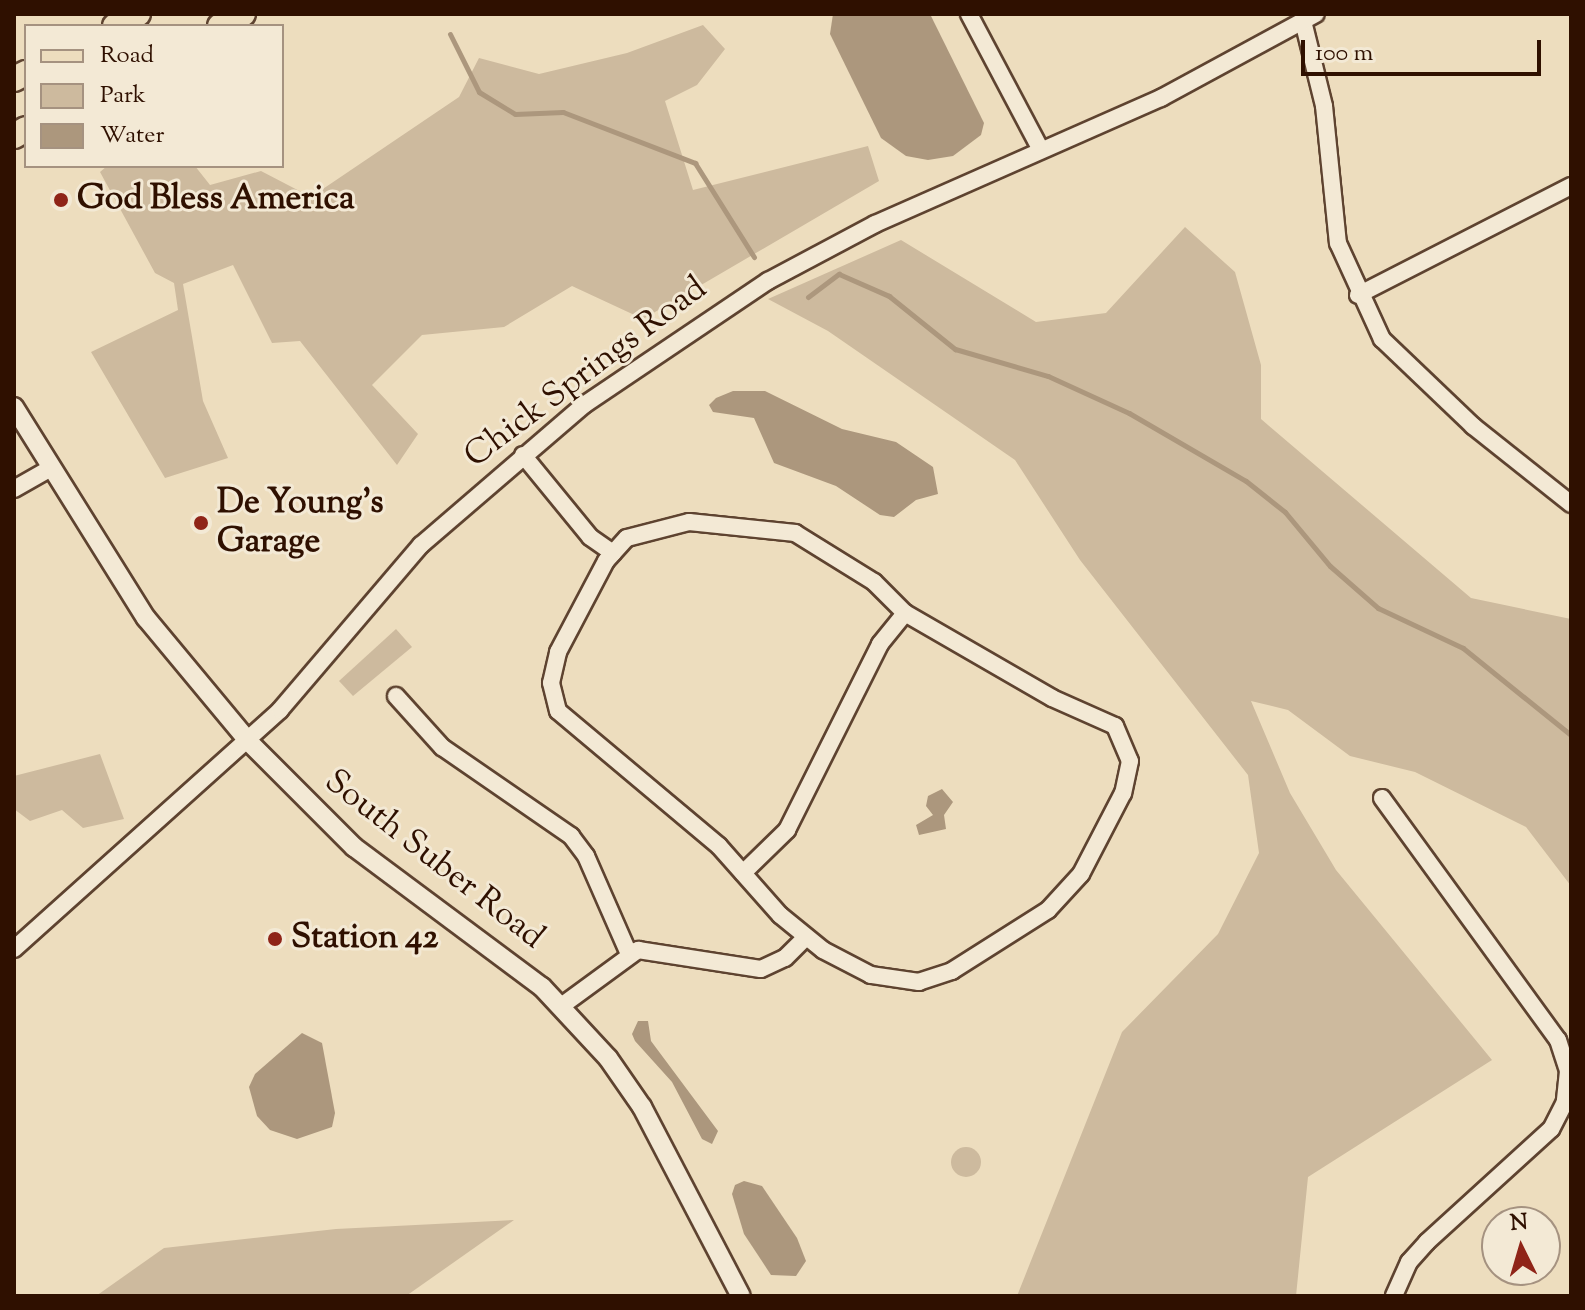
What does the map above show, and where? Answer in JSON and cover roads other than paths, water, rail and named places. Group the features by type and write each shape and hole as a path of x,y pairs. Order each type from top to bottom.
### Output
{"main road":[{"path":"119,24 138,14"},
{"path":"224,24 243,14"}],"street":[{"path":"969,14 1040,148"},
{"path":"1310,17 1324,106 1336,233 1358,295 1400,360 1571,504"},
{"name":"Chick Springs Road","path":"14,949 248,741 421,545 523,455 737,298 875,224 1040,148 1161,98 1310,17"},
{"path":"1358,295 1571,186"},
{"name":"South Suber Road","path":"14,407 146,618 248,741 354,847 513,963 608,1058 642,1107 741,1296"},
{"path":"523,455 590,537 613,553"},
{"path":"14,489 51,468"},
{"path":"689,522 795,533 874,582 905,613 1052,698 1115,726 1130,761 1123,793 1081,874 1048,910 952,971 919,982 871,975 806,937 719,846 558,711 551,683 558,652 613,553 627,538 649,529 689,522"},
{"path":"743,873 787,830 880,644 905,613"},
{"path":"396,696 442,747 571,836 586,856 629,954"},
{"path":"1382,798 1558,1040 1568,1071 1565,1102 1551,1129 1427,1242 1409,1262 1394,1296"},
{"path":"560,1007 629,954 661,951 761,969 785,958 806,937"}],"water":[{"path":"833,14 930,14 984,123 981,135 953,156 928,160 906,156 881,138 830,34"},
{"path":"733,391 765,391 842,429 896,442 933,467 938,494 916,500 894,517 880,515 836,486 774,463 754,418 713,412 709,405 716,398"},
{"path":"942,789 953,802 944,815 946,829 919,835 916,825 933,815 926,806 928,796"},
{"path":"638,1021 648,1021 651,1041 718,1131 712,1144 702,1139 672,1082 635,1041 632,1034"},
{"path":"302,1033 322,1043 335,1113 332,1127 297,1139 270,1130 257,1116 249,1087 255,1074"},
{"path":"744,1181 762,1186 797,1238 806,1261 796,1276 771,1275 744,1234 732,1194 735,1185"}],"waterway":[{"path":"450,34 479,92 515,114 563,112 695,163 754,257"},
{"path":"808,297 839,274 889,296 955,349 1048,376 1129,413 1246,481 1285,512 1330,566 1378,608 1463,648 1571,735"}],"place":[{"name":"God Bless America","path":"61,200"},
{"name":"De Young's Garage","path":"201,523"},
{"name":"Station 42","path":"275,939"}]}
